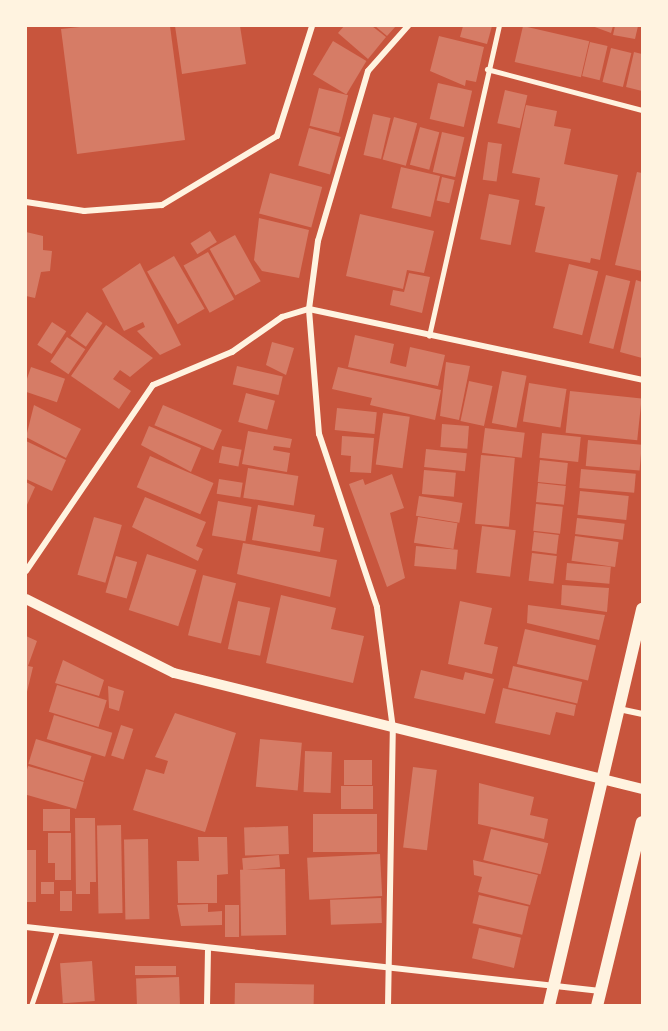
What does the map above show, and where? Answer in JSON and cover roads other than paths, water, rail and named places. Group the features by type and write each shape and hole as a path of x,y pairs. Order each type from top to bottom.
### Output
{"main road":[{"path":"549,1005 642,609"},
{"path":"597,1005 642,822"}],"street":[{"path":"26,202 84,211 162,205 277,136 312,26"},
{"path":"388,1005 393,729 377,607 319,434 309,309 318,241 368,71 408,26"},
{"path":"26,571 153,385 232,352 282,317 309,309 642,380"},
{"path":"26,599 174,673 642,789"},
{"path":"619,709 642,714"},
{"path":"26,927 208,951 601,991"},
{"path":"207,1005 208,951"}],"lane":[{"path":"429,336 487,69 499,26"},
{"path":"487,69 642,110"},
{"path":"31,1005 57,931"}]}
